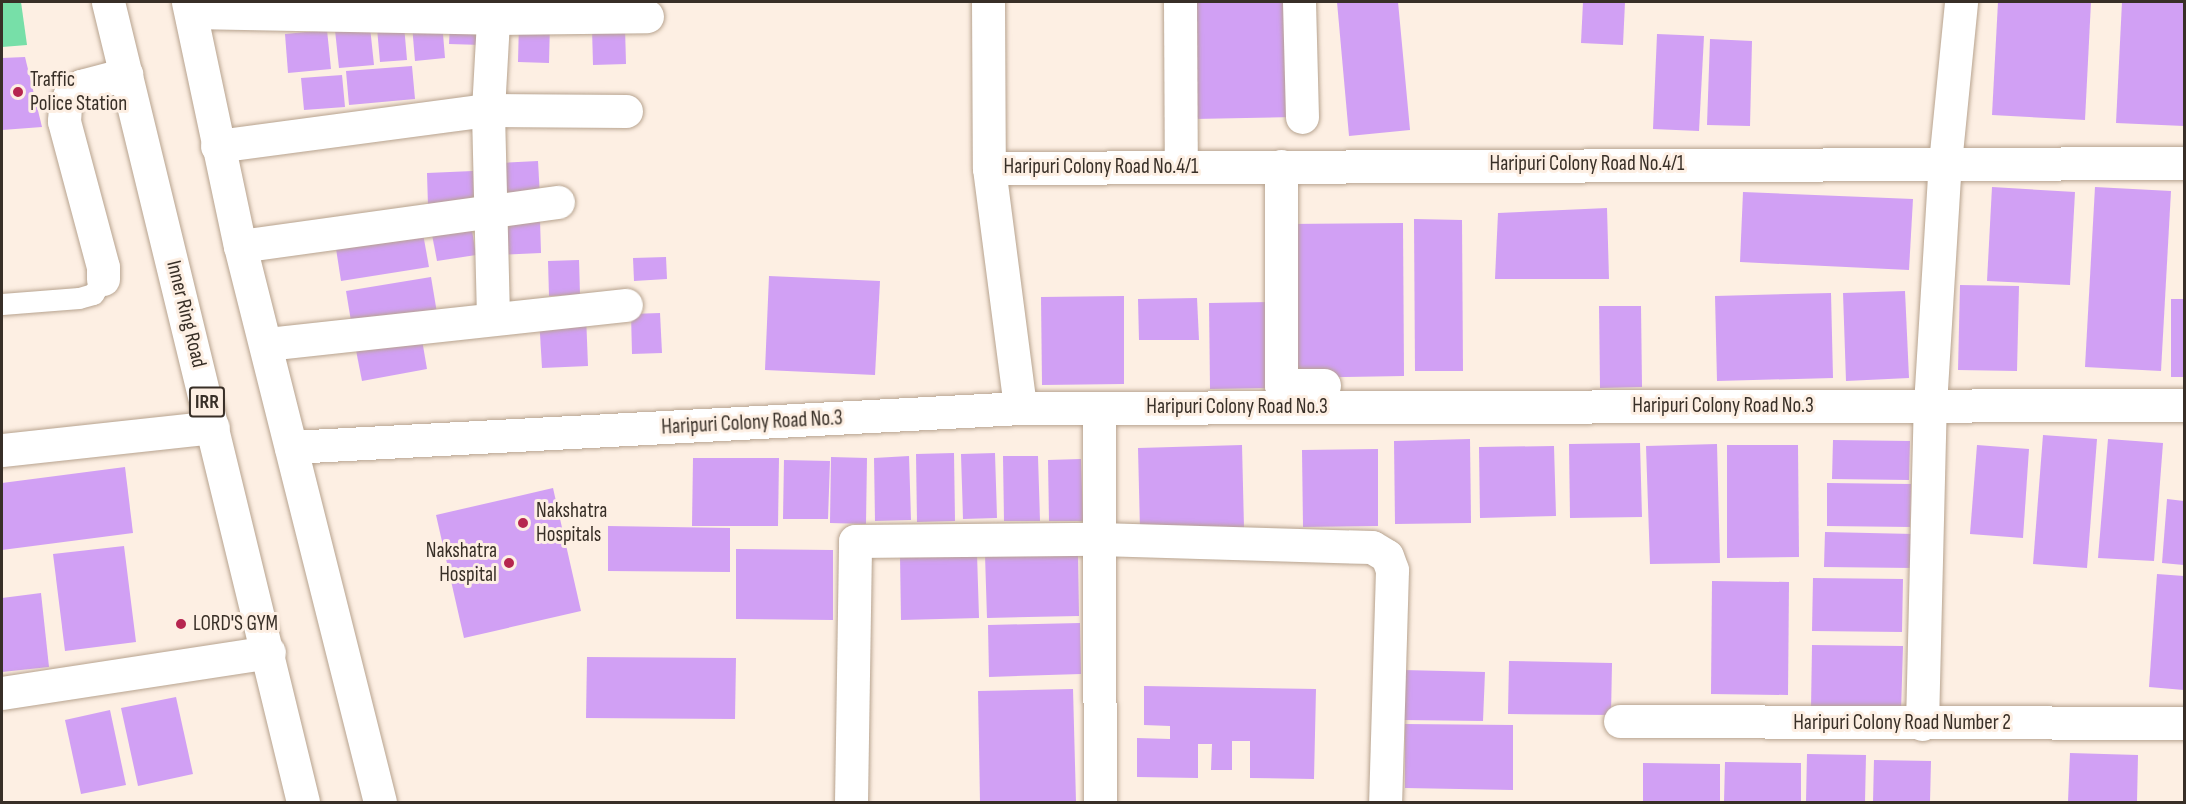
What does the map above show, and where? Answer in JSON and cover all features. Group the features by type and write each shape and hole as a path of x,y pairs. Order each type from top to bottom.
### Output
{"main road":[{"name":"Inner Ring Road","path":"108,2 269,652 303,802"},
{"path":"988,2 989,168 1020,408"},
{"path":"1180,2 1181,166"},
{"path":"1299,2 1302,117"},
{"path":"1922,723 1930,405 1945,162 1961,2"},
{"path":"380,802 240,246 217,147 190,7 494,10 647,16"},
{"path":"493,317 488,209 488,110 494,10"},
{"path":"103,279 103,267 64,120 65,106 70,94 81,86 126,74"},
{"path":"217,147 488,110 626,111"},
{"name":"Haripuri Colony Road No.4/1","path":"989,168 1945,162 2184,163"},
{"path":"1281,166 1282,396 1392,384"},
{"path":"240,246 488,209 558,202"},
{"path":"266,344 493,317 626,305"},
{"name":"Haripuri Colony Road No.3","path":"291,447 1020,408 1098,408 1282,396 1930,405 2184,405"},
{"path":"1098,408 1100,802"},
{"path":"2,450 213,427"},
{"path":"851,802 855,541 1099,539 1372,547 1387,556 1392,570 1385,802"},
{"path":"2,693 269,652"},
{"name":"Haripuri Colony Road Number 2","path":"1620,721 2184,723"}],"lane":[{"path":"2,304 79,298 93,294 103,279"}],"green space":[{"path":"2,2 21,2 27,45 2,47"}],"building":[{"path":"1191,2 1291,2 1294,117 1194,119"},
{"path":"1337,2 1398,2 1410,130 1349,136"},
{"path":"1583,2 1625,2 1623,45 1581,43"},
{"path":"1998,2 2091,2 2085,120 1992,115"},
{"path":"2122,2 2184,2 2184,126 2116,123"},
{"path":"442,22 445,58 415,61 412,25"},
{"path":"519,22 550,22 549,63 518,62"},
{"path":"450,24 482,24 482,45 449,44"},
{"path":"404,25 407,60 380,62 377,28"},
{"path":"370,27 374,65 339,68 335,30"},
{"path":"625,27 626,64 593,65 592,28"},
{"path":"327,30 331,69 288,73 285,34"},
{"path":"1657,34 1704,36 1699,131 1653,129"},
{"path":"1710,39 1752,41 1750,126 1707,125"},
{"name":"Traffic Police Station","path":"25,57 42,127 2,130 2,58"},
{"path":"412,66 415,99 349,105 346,71"},
{"path":"342,75 345,107 304,110 301,78"},
{"path":"538,161 540,197 503,198 501,163"},
{"path":"473,171 474,205 428,206 427,173"},
{"path":"1992,187 2075,192 2070,285 1987,281"},
{"path":"2095,187 2171,191 2161,371 2085,367"},
{"path":"1743,192 1913,199 1909,270 1740,262"},
{"path":"1607,208 1609,279 1495,279 1498,213"},
{"path":"470,218 476,255 437,261 430,224"},
{"path":"1414,219 1462,220 1463,371 1415,371"},
{"path":"540,221 541,253 497,255 496,222"},
{"path":"1403,223 1404,376 1288,378 1287,224"},
{"path":"422,228 429,267 341,281 335,242"},
{"path":"666,257 667,279 634,281 633,258"},
{"path":"579,260 580,295 549,296 548,261"},
{"path":"769,276 880,281 875,375 765,370"},
{"path":"431,277 437,313 352,327 346,291"},
{"path":"1960,285 2019,286 2017,371 1958,370"},
{"path":"1905,291 1909,378 1846,381 1843,293"},
{"path":"1831,293 1833,378 1717,381 1715,296"},
{"path":"1124,296 1124,384 1042,385 1041,297"},
{"path":"1197,298 1199,340 1139,340 1138,299"},
{"path":"2171,299 2184,299 2184,377 2171,377"},
{"path":"1270,302 1271,388 1210,389 1209,303"},
{"path":"1599,306 1641,306 1642,387 1600,388"},
{"path":"660,313 662,353 632,354 631,314"},
{"path":"586,315 588,366 542,368 539,317"},
{"path":"420,328 427,369 362,381 354,340"},
{"path":"2043,435 2097,439 2087,568 2033,564"},
{"path":"1470,439 1471,523 1395,524 1394,441"},
{"path":"2108,439 2163,443 2154,561 2098,558"},
{"path":"1833,440 1910,441 1909,480 1832,479"},
{"path":"1640,443 1642,517 1570,518 1569,444"},
{"path":"1717,444 1720,563 1650,564 1646,446"},
{"path":"1242,445 1244,528 1140,530 1138,448"},
{"path":"1727,445 1798,445 1799,557 1727,558"},
{"path":"1977,445 2029,449 2023,538 1970,534"},
{"path":"1554,446 1556,516 1480,518 1479,447"},
{"path":"1378,449 1378,526 1303,527 1302,450"},
{"path":"954,453 955,521 917,522 916,454"},
{"path":"995,453 997,518 963,519 961,454"},
{"path":"909,456 911,520 875,521 874,458"},
{"path":"1003,456 1038,456 1040,521 1004,521"},
{"path":"831,457 867,458 866,524 830,523"},
{"path":"693,458 779,458 778,526 692,526"},
{"path":"1081,459 1083,521 1049,521 1048,460"},
{"path":"784,460 830,461 828,519 783,519"},
{"path":"125,467 133,533 2,550 2,483"},
{"path":"1827,483 1911,484 1910,527 1827,526"},
{"name":"Nakshatra Hospital","path":"553,488 581,611 464,638 436,515"},
{"path":"2167,499 2184,501 2184,565 2162,563"},
{"path":"608,526 730,528 730,572 608,571"},
{"path":"1825,532 1914,534 1913,568 1824,567"},
{"path":"124,546 136,642 65,651 53,554"},
{"path":"736,549 833,550 833,620 736,619"},
{"path":"1078,553 1079,616 987,618 985,555"},
{"path":"977,554 979,618 901,620 900,556"},
{"path":"2157,574 2184,576 2184,690 2149,687"},
{"path":"1813,578 1903,579 1902,632 1812,631"},
{"path":"1712,581 1789,582 1788,695 1711,694"},
{"path":"41,593 49,667 2,672 2,598"},
{"path":"1080,623 1081,674 989,677 988,625"},
{"path":"1812,645 1903,646 1901,712 1811,710"},
{"path":"587,657 736,658 735,719 586,718"},
{"path":"1509,661 1612,663 1611,715 1508,714"},
{"path":"1403,670 1485,672 1483,721 1402,720"},
{"path":"1144,686 1316,689 1314,779 1250,778 1250,741 1232,741 1232,770 1211,770 1212,744 1198,744 1198,778 1137,777 1137,738 1170,739 1170,726 1144,725"},
{"path":"1073,689 1076,802 980,802 978,691"},
{"path":"176,697 193,774 138,786 121,708"},
{"path":"110,710 126,785 81,794 65,720"},
{"path":"1405,724 1513,725 1513,790 1405,788"},
{"path":"2070,753 2138,755 2137,802 2068,802"},
{"path":"1807,754 1866,755 1865,802 1806,802"},
{"path":"1874,760 1931,761 1930,802 1873,802"},
{"path":"1725,762 1801,763 1801,802 1724,802"},
{"path":"1643,763 1720,764 1720,802 1643,802"}],"place":[{"name":"Traffic Police Station","path":"18,92"},
{"name":"Nakshatra Hospitals","path":"523,523"},
{"name":"Nakshatra Hospital","path":"509,563"},
{"name":"LORD'S GYM","path":"181,624"}]}
